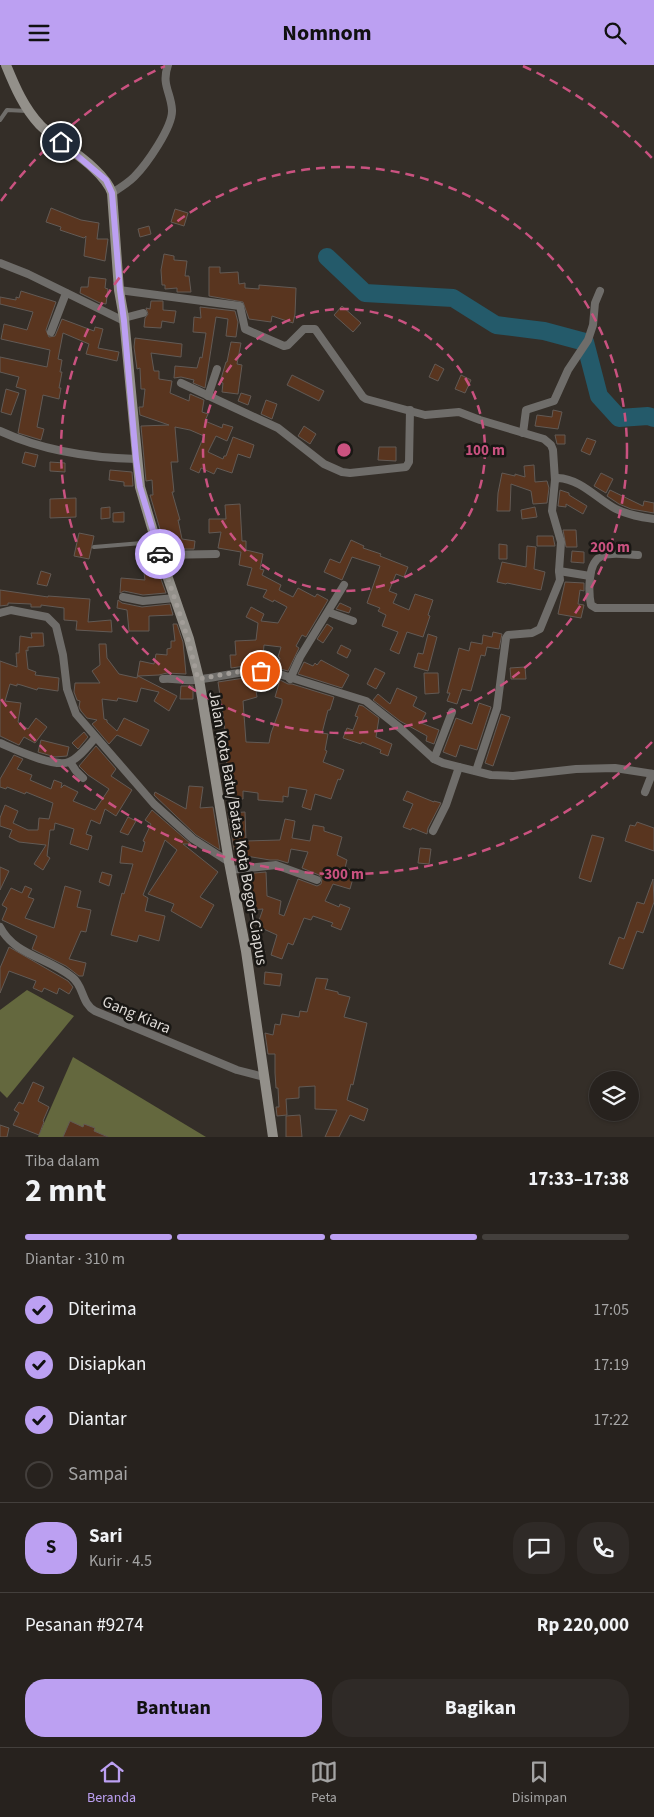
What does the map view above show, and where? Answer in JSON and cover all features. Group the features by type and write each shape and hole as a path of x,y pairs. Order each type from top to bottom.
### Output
{"main road":[{"name":"Jalan Kota Batu/Batas Kota Bogor–Ciapus","path":"6,65 28,111 45,130 106,180 112,193 140,487 188,639 198,679 246,951 273,1137"}],"street":[{"path":"112,193 128,183 138,173 154,152 169,122 172,110 165,78 168,65"},
{"path":"0,263 124,319 143,313"},
{"path":"120,290 240,306 245,329 280,346 288,345 304,329 311,327 315,329 363,397 390,406 430,415 460,413 480,421 544,439 551,445 555,480 552,511 561,542 560,580 540,629 532,633 508,635 506,638 497,708 476,771"},
{"path":"523,433 526,409 554,401 568,370 586,343 593,325 595,303 600,291"},
{"path":"51,332 66,293"},
{"path":"208,395 217,369"},
{"path":"181,383 278,428 324,464 345,473 406,467 409,462 410,410"},
{"path":"0,431 56,449 91,455 136,459"},
{"path":"555,480 558,478 571,480 618,510 636,517 654,519"},
{"path":"160,555 216,553"},
{"path":"638,555 606,554 599,556 592,565 590,576 591,605 596,608 654,608"},
{"path":"559,571 590,576"},
{"path":"290,679 308,643 344,585"},
{"path":"123,597 144,601 175,599"},
{"path":"0,613 11,610 47,617 56,625 64,655 67,689 76,714 154,804 193,839 230,866 278,865 317,880"},
{"path":"328,612 353,621"},
{"path":"163,679 198,679 243,671 276,673 290,679 366,701 400,728 434,759 491,775 513,776 576,769 615,768 653,774 645,792"},
{"path":"434,759 452,712"},
{"path":"0,743 48,761 63,764 70,762 96,738"},
{"path":"70,762 83,777"},
{"path":"434,831 446,805 459,767"},
{"name":"Gang Kiara","path":"0,927 12,943 73,978 80,987 89,1008 237,1071 264,1077"}],"lane":[{"path":"0,120 7,110 28,111"},
{"path":"94,547 156,541"}],"green space":[{"path":"27,990 74,1016 7,1098 0,1091 0,1010"},
{"path":"73,1057 206,1137 38,1137"}],"building":[{"path":"51,208 81,220 99,223 97,239 108,239 105,261 84,256 86,236 84,238 60,230 61,227 46,222"},
{"path":"175,209 188,213 184,226 171,222"},
{"path":"149,226 151,234 140,237 138,229"},
{"path":"164,254 174,256 174,260 187,261 185,276 189,276 191,292 177,292 177,288 165,289 165,285 162,285 161,270"},
{"path":"209,267 220,267 220,273 238,272 239,284 245,283 245,288 259,289 259,285 296,288 293,323 272,316 271,322 249,319 243,302 209,296"},
{"path":"89,277 106,279 105,288 108,289 106,304 80,293 81,287 88,287"},
{"path":"21,291 56,302 46,330 49,337 55,336 62,319 94,331 95,327 103,329 98,348 119,352 117,361 86,354 89,344 63,333 58,359 62,360 59,399 43,395 37,427 44,429 41,440 18,433 26,390 16,387 19,377 0,372 0,357 47,367 50,350 1,339 4,324 27,330 33,312 0,304 0,297 16,300 16,297 19,298"},
{"path":"151,301 163,301 163,310 176,311 174,323 162,321 161,328 144,327 145,318 148,314 146,308 150,309"},
{"path":"342,306 361,323 353,332 334,315"},
{"path":"200,307 235,311 238,322 236,337 226,336 228,319 216,317 205,388 193,383 194,380 181,377 174,378 175,366 197,368 200,357 202,358 206,333 193,332 194,317 201,318"},
{"path":"135,338 182,344 181,357 151,353 154,371 159,371 159,379 172,381 170,393 189,401 190,394 204,400 202,412 208,414 205,421 222,428 223,424 233,427 227,441 216,436 208,452 223,459 233,437 254,445 250,458 238,454 232,473 217,468 214,474 201,468 199,473 190,469 204,436 190,430 175,427 178,462 171,462 174,492 172,492 180,520 178,520 182,539 195,541 194,549 179,549 180,541 164,543 150,495 153,495 152,480 146,481 141,426 169,425 140,415 139,407 143,407 145,389 141,389 140,368 137,369 134,347"},
{"path":"231,342 241,343 237,364 242,365 238,394 222,392 223,383 220,382"},
{"path":"435,364 444,369 438,381 429,377"},
{"path":"292,375 324,391 319,401 287,385"},
{"path":"461,375 471,380 465,393 455,389"},
{"path":"6,389 19,393 11,415 1,412"},
{"path":"241,393 251,396 248,405 238,401"},
{"path":"266,400 277,404 272,419 261,414"},
{"path":"553,410 562,412 558,429 535,426 537,415 552,417"},
{"path":"304,426 316,434 310,444 298,436"},
{"path":"555,435 565,435 565,444 557,444"},
{"path":"587,438 596,441 590,455 581,451"},
{"path":"379,447 396,447 396,461 378,460"},
{"path":"25,452 38,455 35,467 22,463"},
{"path":"50,462 65,463 65,472 50,471"},
{"path":"534,465 535,482 547,481 549,488 547,503 533,504 531,491 511,484 510,511 497,511 502,473 525,477 524,466"},
{"path":"110,470 132,472 133,486 124,486 124,482 109,480"},
{"path":"601,473 613,479 606,493 594,486"},
{"path":"560,490 569,493 569,495 587,506 583,514 566,504 566,507 558,506"},
{"path":"610,490 643,506 644,501 654,503 654,513 631,509 619,504 607,496"},
{"path":"76,498 76,517 50,518 50,499"},
{"path":"240,504 242,541 246,541 246,550 263,554 260,569 264,570 262,575 281,585 279,590 293,597 298,588 315,597 317,594 328,600 306,637 302,635 296,646 299,648 288,671 277,668 281,647 264,645 262,666 252,665 231,668 230,655 236,655 235,641 256,640 258,623 246,617 251,607 264,614 261,621 278,623 287,607 263,597 267,590 247,585 252,568 239,565 241,552 218,548 221,532 209,533 209,519 226,519 225,505"},
{"path":"110,507 110,518 101,519 101,508"},
{"path":"535,507 537,517 522,519 521,510"},
{"path":"124,512 124,522 113,522 113,513"},
{"path":"563,530 576,530 577,547 566,547"},
{"path":"79,533 94,536 89,559 74,556"},
{"path":"537,536 553,536 555,546 537,546"},
{"path":"351,540 364,546 363,548 408,567 404,577 396,574 389,591 397,594 393,603 409,610 415,594 433,600 423,637 407,632 399,654 390,650 398,632 382,626 386,615 378,611 380,608 367,603 380,566 352,557 342,580 324,572 330,559 340,563"},
{"path":"499,544 507,545 507,559 499,559"},
{"path":"527,546 536,547 534,569 545,572 541,590 497,582 502,562 526,567"},
{"path":"572,551 584,552 584,563 571,562"},
{"path":"41,571 51,574 47,586 37,584"},
{"path":"158,571 166,593 143,595 124,591 120,593 121,578 145,580 144,573"},
{"path":"565,582 584,583 584,591 580,590 578,604 584,605 581,618 558,614"},
{"path":"0,590 48,597 90,599 88,622 111,620 112,632 76,630 77,621 64,620 64,608 41,605 41,607 31,607 31,604 8,603 8,605 0,606"},
{"path":"118,600 122,603 142,607 170,604 173,615 149,616 149,631 129,631 127,610 117,608"},
{"path":"340,603 351,608 349,613 336,609"},
{"path":"173,624 177,624 183,642 186,674 167,673 138,676 177,696 169,711 154,701 159,692 141,688 137,702 118,698 117,701 102,699 104,719 117,731 124,718 149,730 141,746 117,735 109,744 92,724 97,720 87,718 81,711 79,707 80,701 77,700 74,692 75,683 100,683 92,671 100,665 99,644 106,644 107,658 119,674 137,678 140,661 154,664 156,654 167,655 167,649 171,648 171,641 175,641"},
{"path":"327,624 333,628 323,643 317,639"},
{"path":"493,632 502,634 499,649 487,647 485,656 481,655 471,691 462,689 457,704 447,701 450,693 447,693 459,648 469,651 471,642 482,644 483,635 492,637"},
{"path":"31,633 43,633 44,646 28,647 28,651 26,650 28,669 36,672 35,675 59,678 58,691 38,688 37,690 17,684 17,686 10,684 5,701 21,703 18,722 28,729 36,718 47,727 35,743 24,737 19,745 0,736 0,661 17,667 16,653 19,653 20,636 32,638"},
{"path":"428,634 437,637 428,671 414,667 418,653 423,654"},
{"path":"341,645 351,650 347,658 337,653"},
{"path":"321,660 349,675 342,688 298,674 304,662 313,666 315,663 317,665"},
{"path":"525,667 526,679 511,679 510,668"},
{"path":"375,668 385,673 376,689 367,684"},
{"path":"424,673 438,673 439,693 425,694"},
{"path":"251,677 252,684 255,684 257,697 243,701 246,742 269,743 282,703 282,699 275,697 280,680 334,697 330,710 328,710 322,733 328,734 325,750 327,751 323,762 344,770 340,780 338,779 331,799 315,794 311,810 302,807 307,790 289,787 288,797 283,796 283,802 258,800 258,793 243,791 243,799 227,798 227,789 224,788 225,780 228,780 229,766 227,766 226,751 218,752 215,732 225,730 218,682"},
{"path":"181,686 193,686 193,699 180,699"},
{"path":"397,688 417,697 413,706 426,713 421,723 439,730 434,744 426,741 427,736 400,721 373,700 378,694 390,704"},
{"path":"479,703 491,707 477,750 460,745 456,757 443,752 456,718 472,724"},
{"path":"359,705 379,718 376,737 392,744 388,756 380,753 381,750 362,742 361,744 343,738 347,728 353,730 358,717 355,716"},
{"path":"501,714 510,717 493,766 485,763"},
{"path":"84,732 88,737 78,749 72,743"},
{"path":"41,740 69,747 67,756 55,757 38,752"},
{"path":"96,746 116,769 111,776 132,790 116,816 105,809 100,824 91,820 86,834 92,836 88,850 70,844 74,829 55,823 54,830 50,830 47,856 50,858 43,870 34,864 46,845 19,842 9,837 12,830 0,826 0,818 5,805 18,811 13,823 28,830 38,830 39,818 49,819 53,803 26,792 25,794 7,787 6,789 0,787 0,779 14,755 23,759 17,769 32,775 30,780 51,789 54,780 62,783 61,788 64,785 78,792 73,801 95,810 109,789 88,775 79,766"},
{"path":"189,786 203,787 200,808 213,807 220,850 196,835 154,795 155,792 186,809"},
{"path":"407,791 441,803 428,828 427,834 412,828 411,830 403,827 413,804 403,800"},
{"path":"152,810 191,844 183,844 218,872 200,897 214,905 201,928 171,911 174,904 148,894 177,850 165,840 143,895 148,898 145,911 165,916 159,941 139,935 137,942 111,935 122,893 124,894 133,864 120,863 122,846 142,852 145,842 143,841 151,824 145,820"},
{"path":"245,812 246,841 280,840 285,819 295,821 292,838 310,841 313,825 324,827 324,831 342,837 337,855 347,860 345,868 355,871 350,889 333,884 325,901 339,907 340,904 350,908 341,930 331,926 333,923 313,916 311,920 304,918 293,945 288,943 282,959 271,955 277,935 257,926 263,909 251,910 250,895 245,895 244,874 266,872 267,896 281,901 279,914 284,916 298,879 317,886 321,884 322,879 319,875 302,868 308,852 291,849 288,863 246,856 246,850 234,850 228,813"},
{"path":"128,817 136,821 128,835 120,832"},
{"path":"637,822 654,828 654,851 625,841 630,825 635,826"},
{"path":"592,835 604,838 591,882 579,878"},
{"path":"420,848 431,849 429,864 418,863"},
{"path":"0,867 9,871 0,890"},
{"path":"102,872 112,875 109,886 99,882"},
{"path":"653,879 654,902 643,933 637,931 623,969 609,964 619,937 624,939 637,902 644,904"},
{"path":"25,886 32,889 28,897 34,899 25,918 54,928 65,886 81,891 77,907 91,910 86,932 81,931 69,959 86,963 83,976 79,976 66,966 32,949 37,936 2,920 7,908 2,905 11,888 22,893"},
{"path":"258,944 265,951 261,961 254,958"},
{"path":"9,947 68,981 73,987 69,994 59,988 57,994 44,988 42,992 33,988 36,981 9,971 0,993 0,968"},
{"path":"265,972 282,974 280,986 264,984"},
{"path":"316,978 328,979 325,989 350,997 344,1017 367,1023 353,1085 351,1084 347,1100 368,1109 364,1121 350,1115 339,1137 325,1137 337,1110 315,1109 315,1086 299,1087 299,1098 286,1099 287,1115 277,1116 276,1107 279,1107 278,1088 276,1088 275,1054 268,1054 265,1033 273,1035 275,1024 280,1025 282,1014 299,1017 300,1011 307,1012"},
{"path":"33,1082 44,1087 38,1101 49,1107 39,1135 13,1125 19,1113 14,1110 19,1102 23,1104"},
{"path":"300,1115 302,1137 286,1137 286,1116"},
{"path":"70,1121 83,1127 84,1124 95,1128 94,1131 108,1137 63,1137"},
{"path":"0,1125 9,1128 7,1137 0,1137"}],"waterway":[{"path":"327,257 365,293 453,298 496,325 544,331 585,342 599,396 619,418 648,416 654,418"}],"way so far":[{"path":"160,554 188,639 198,679 243,671 261,671"}],"route":[{"path":"61,142 106,180 114,201 120,290 136,459 140,487 160,554"}]}
